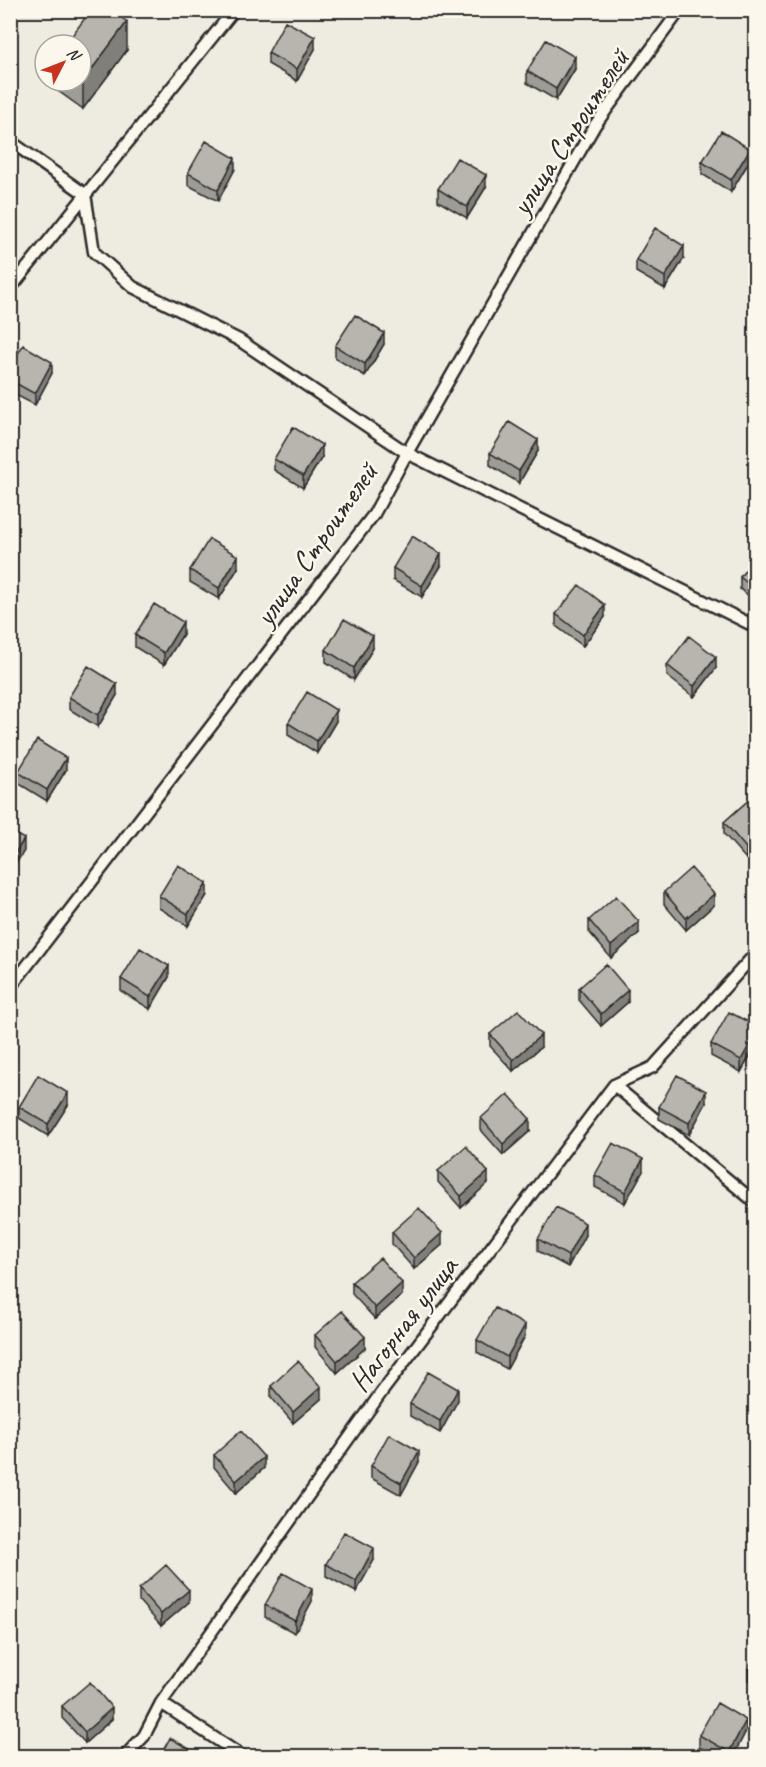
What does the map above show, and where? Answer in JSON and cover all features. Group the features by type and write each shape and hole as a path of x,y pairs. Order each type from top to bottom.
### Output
{"lane":[{"path":"10,289 234,10"},
{"name":"улица Строителей","path":"10,988 374,514 595,125 680,10"},
{"path":"10,141 85,194 94,252 133,287 239,340 407,453 756,627"},
{"name":"Нагорная улица","path":"125,1756 144,1736 161,1703 381,1393 614,1085 653,1067 756,953"},
{"path":"614,1085 756,1203"},
{"path":"161,1703 242,1756"}],"building":[{"path":"91,10 112,10 127,22 93,68 93,33 74,33"},
{"path":"285,21 315,37 297,69 268,53"},
{"path":"546,40 575,57 556,89 527,71"},
{"path":"721,131 750,149 731,180 702,162"},
{"path":"206,141 235,158 218,190 188,173"},
{"path":"457,158 486,175 467,207 438,189"},
{"path":"655,228 684,246 665,277 636,260"},
{"path":"355,315 384,333 365,364 335,346"},
{"path":"23,345 52,362 35,394 10,380 10,367"},
{"path":"509,422 538,440 519,471 490,453"},
{"path":"293,427 322,445 303,476 274,459"},
{"path":"412,536 441,554 422,586 393,568"},
{"path":"209,539 238,556 219,588 190,570"},
{"path":"756,557 756,590 740,577"},
{"path":"579,585 605,605 583,635 556,614"},
{"path":"154,604 183,622 164,653 135,635"},
{"path":"344,619 373,636 354,668 326,650"},
{"path":"689,636 716,657 694,686 667,665"},
{"path":"88,666 117,684 98,715 69,697"},
{"path":"307,692 336,710 317,741 288,723"},
{"path":"37,740 66,758 47,790 18,772"},
{"path":"751,798 756,803 756,839 746,848 724,822"},
{"path":"10,831 24,839 10,861"},
{"path":"178,865 207,883 188,914 159,896"},
{"path":"691,868 714,894 686,918 664,892"},
{"path":"616,896 639,922 611,946 589,920"},
{"path":"140,948 169,966 150,997 121,979"},
{"path":"606,964 628,990 601,1014 579,988"},
{"path":"518,1010 541,1035 513,1060 490,1034"},
{"path":"729,1012 756,1026 756,1033 741,1060 711,1044"},
{"path":"38,1075 68,1093 48,1124 19,1107"},
{"path":"677,1075 706,1091 689,1123 659,1107"},
{"path":"508,1094 530,1119 503,1144 481,1118"},
{"path":"613,1143 643,1159 625,1192 595,1175"},
{"path":"466,1146 488,1172 461,1196 438,1171"},
{"path":"556,1207 585,1223 568,1256 538,1239"},
{"path":"419,1208 442,1233 414,1258 392,1232"},
{"path":"380,1258 402,1283 375,1308 352,1282"},
{"path":"495,1308 525,1325 507,1357 477,1340"},
{"path":"342,1311 365,1337 337,1361 315,1335"},
{"path":"298,1361 321,1387 293,1412 271,1386"},
{"path":"428,1372 458,1389 440,1421 410,1404"},
{"path":"241,1431 264,1457 236,1481 214,1455"},
{"path":"389,1434 419,1451 401,1483 371,1466"},
{"path":"344,1532 374,1548 356,1581 326,1564"},
{"path":"166,1565 189,1590 161,1614 139,1589"},
{"path":"283,1573 312,1589 295,1621 265,1605"},
{"path":"756,1654 756,1673 748,1668"},
{"path":"90,1682 112,1708 85,1732 62,1706"},
{"path":"717,1703 746,1720 729,1752 699,1735"},
{"path":"170,1738 200,1755 160,1756"}]}
